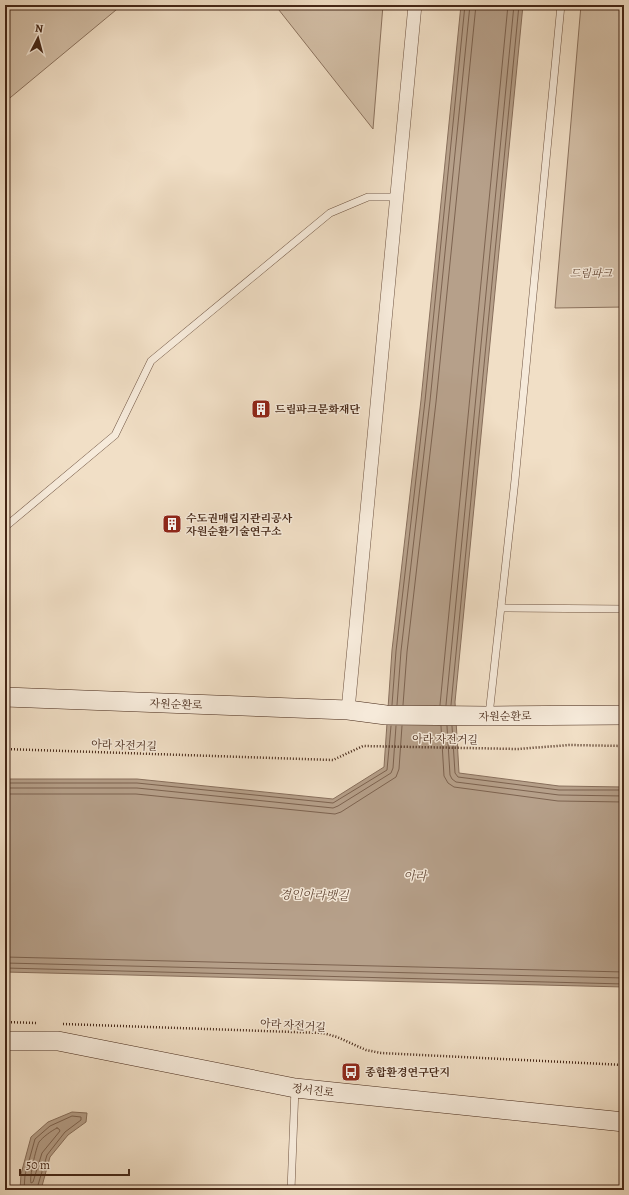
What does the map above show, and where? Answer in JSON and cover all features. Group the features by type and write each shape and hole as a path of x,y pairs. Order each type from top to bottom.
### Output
{"street":[{"path":"348,710 415,5"},
{"name":"자원순환로","path":"5,697 348,710 386,715 624,715"},
{"name":"정서진로","path":"5,1041 58,1041 295,1088 624,1122"}],"lane":[{"path":"482,716 501,608 561,5"},
{"path":"5,526 115,435 151,361 330,213 368,197 396,197"},
{"path":"501,608 624,609"},
{"path":"291,1190 295,1088"}],"path":[{"name":"아라 자전거길","path":"5,749 333,760 363,746 518,749 569,745 624,746"},
{"path":"5,1022 37,1023"},
{"name":"아라 자전거길","path":"61,1024 323,1033 337,1037 366,1050 381,1053 624,1066"}],"green space":[{"path":"5,5 122,5 5,102"},
{"path":"275,5 383,5 373,129"},
{"name":"드림파크","path":"581,5 624,5 624,307 555,308"}],"water":[{"name":"아라","path":"461,5 523,5 455,702 459,773 559,786 624,787 624,987 5,972 5,779 137,779 333,799 384,767 392,650 421,400"},
{"path":"72,1112 87,1113 86,1122 68,1135 50,1157 42,1190 20,1190 21,1174 31,1137 48,1122"}],"place":[{"name":"드림파크문화재단","path":"261,409"},
{"name":"수도권매립지관리공사 자원순환기술연구소","path":"172,524"},
{"name":"종합환경연구단지","path":"351,1072"}],"water label":[{"name":"경인아라뱃길","path":"314,895"}]}
